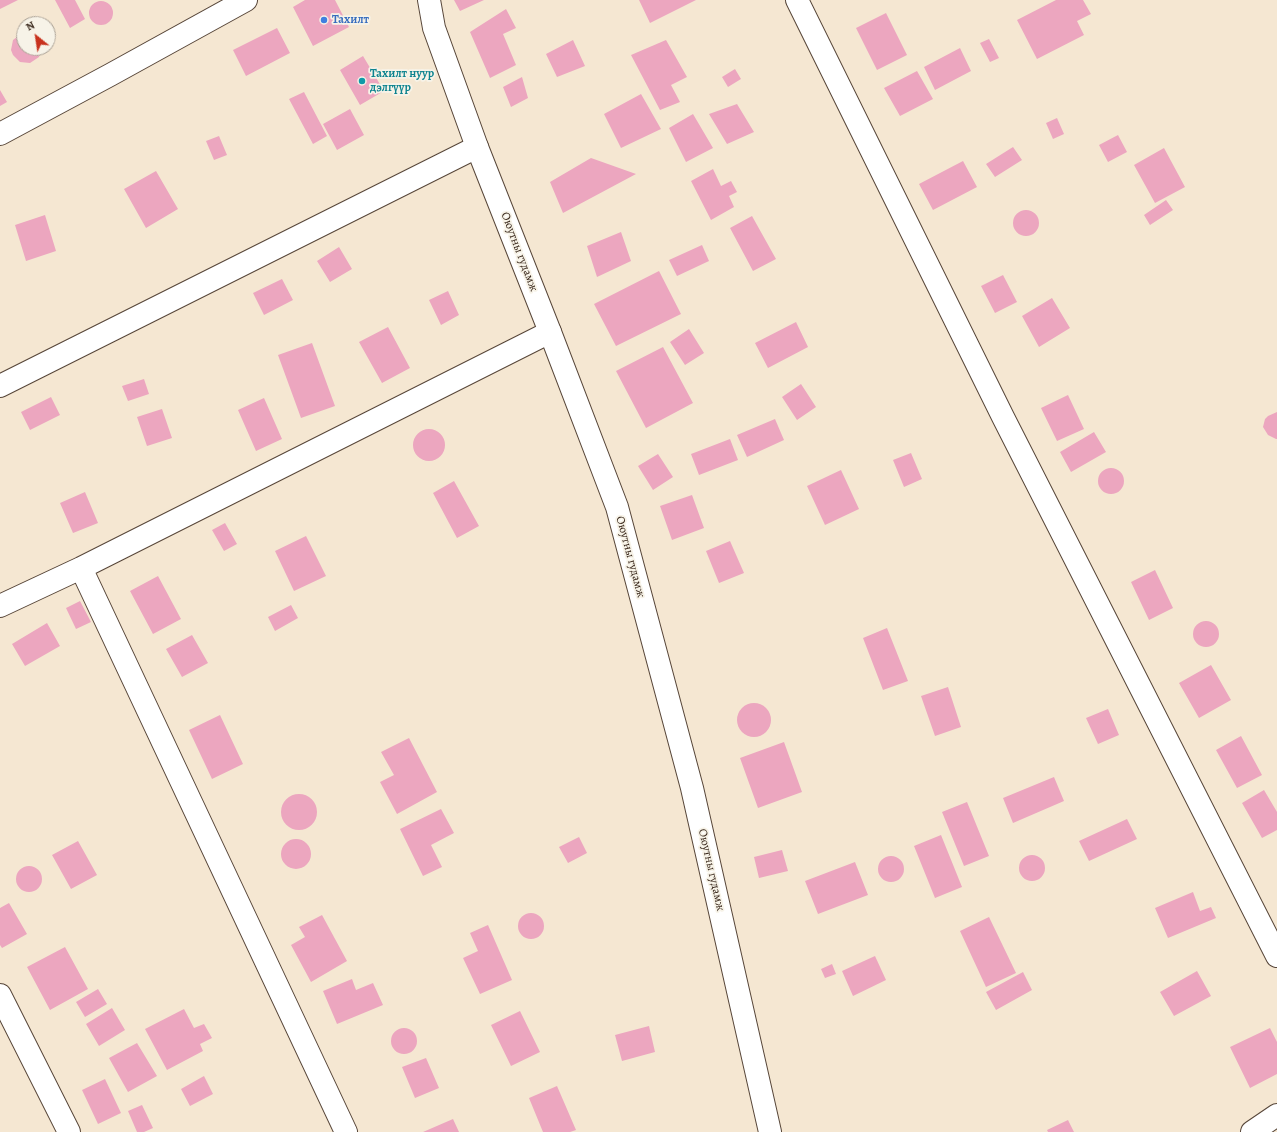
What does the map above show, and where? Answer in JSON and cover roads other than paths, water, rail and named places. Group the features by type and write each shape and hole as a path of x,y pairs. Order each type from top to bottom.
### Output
{"street":[{"path":"0,134 246,0"},
{"name":"Оюутны гудамж","path":"429,0 434,28 619,515 692,788 770,1132"},
{"path":"797,0 1003,417 1277,956"},
{"path":"0,386 478,147"},
{"path":"0,606 81,568 550,332"},
{"path":"81,568 346,1132"},
{"path":"0,994 69,1132"},
{"path":"1252,1132 1277,1115"}],"place":[{"name":"Тахилт","path":"324,20"},
{"name":"Тахилт нуур дэлгүүр","path":"362,81"}]}
